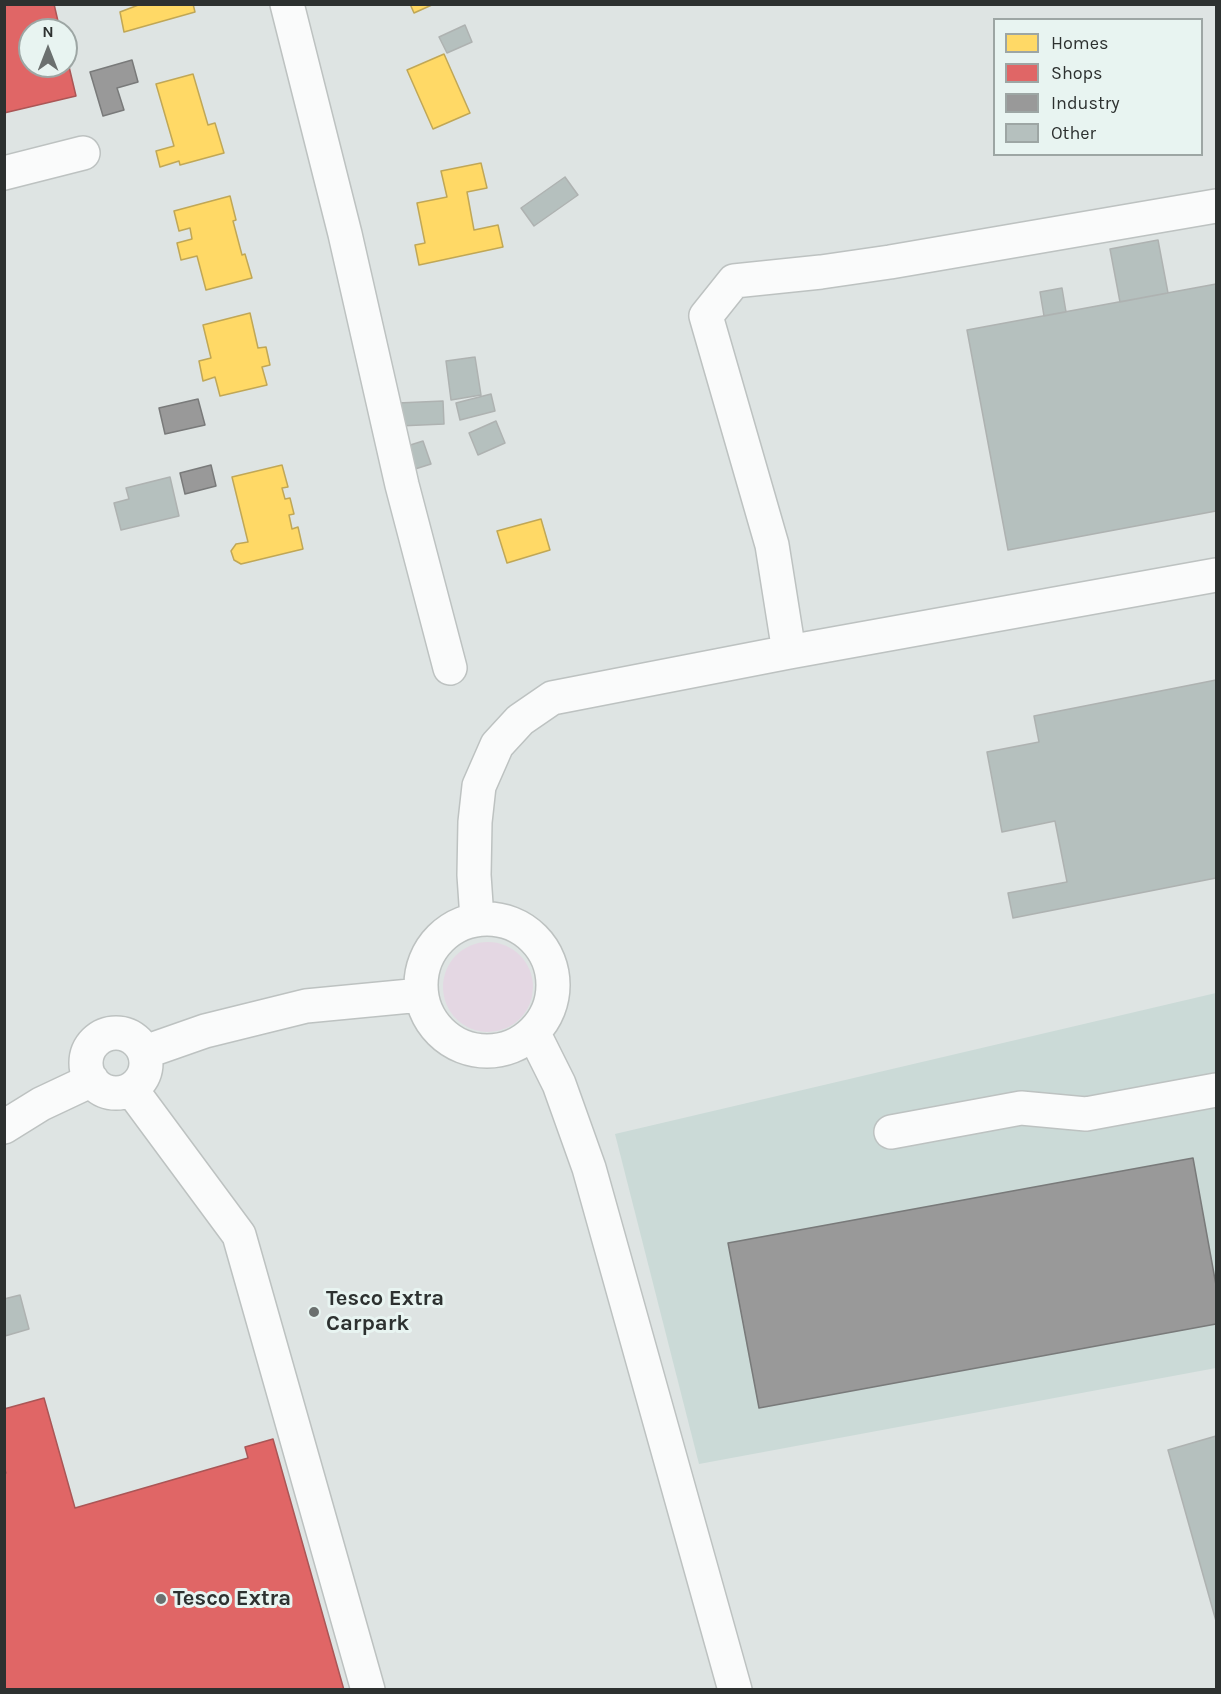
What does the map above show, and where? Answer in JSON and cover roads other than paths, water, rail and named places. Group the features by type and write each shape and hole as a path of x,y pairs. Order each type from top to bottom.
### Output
{"street":[{"path":"287,4 345,234 402,486 450,668"},
{"path":"4,173 83,153"},
{"path":"789,652 772,545 706,316 734,281 890,262 1216,206"},
{"path":"477,919 474,875 475,822 480,786 497,745 520,720 552,698 789,652 1216,575"},
{"path":"477,919 512,923 537,940 551,963 554,997 546,1017 534,1034 513,1047 484,1052 459,1046 440,1033 427,1013 421,995 422,972 430,951 449,930 477,919"},
{"path":"145,1052 204,1031 306,1006 421,995"},
{"path":"111,1032 129,1035 138,1040 145,1052 147,1063 140,1082 121,1093 107,1092 97,1087 92,1080 86,1066 87,1054 91,1045 101,1036 111,1032"},
{"path":"534,1034 559,1084 589,1168 735,1689"},
{"path":"4,1127 41,1104 92,1080"},
{"path":"131,1089 239,1235 368,1689"},
{"path":"891,1132 1021,1108 1086,1114 1216,1090"}],"place":[{"name":"Tesco Extra Carpark","path":"314,1312"},
{"name":"Tesco Extra","path":"161,1599"}]}
